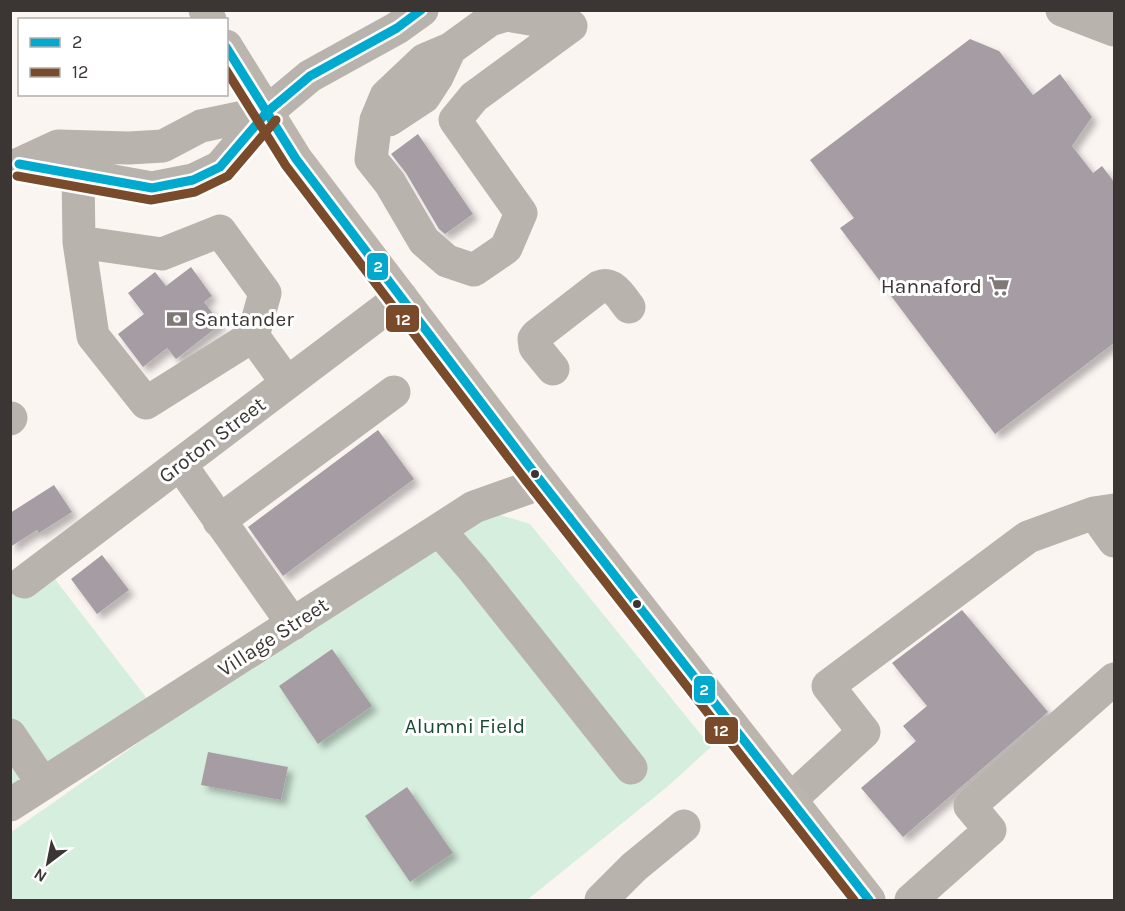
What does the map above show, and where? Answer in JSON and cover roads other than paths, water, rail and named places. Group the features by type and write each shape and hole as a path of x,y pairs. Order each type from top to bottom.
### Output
{"main road":[{"path":"228,49 295,159 542,483 867,900"}],"street":[{"path":"267,112 201,126 163,146 129,148 58,146 18,164 152,188 193,180 220,167 267,112 310,76 397,28 422,10"},
{"path":"1062,10 1107,22"},
{"path":"507,15 571,26 474,97 455,120 521,213 506,248 474,270 447,261 424,241 390,183 371,159 376,120 386,96 424,60 450,49 490,20 507,15"},
{"path":"78,174 79,242 93,336 146,403 253,336 265,293 220,231 162,254 79,242"},
{"path":"553,369 535,347 534,339 537,335 604,285 611,286 629,307"},
{"name":"Groton Street","path":"24,582 401,297"},
{"path":"253,336 287,383"},
{"path":"219,520 394,392"},
{"path":"180,464 293,624"},
{"name":"Village Street","path":"10,805 474,507 542,483"},
{"path":"790,800 864,732 828,686 1028,537 1104,511 1114,541"},
{"path":"439,530 473,569 632,768"},
{"path":"911,900 990,830 970,806 1114,679"},
{"path":"10,735 43,784"},
{"path":"601,900 634,867 684,826"}],"place":[{"name":"Hannaford","path":"999,286"},
{"name":"Santander","path":"177,319"}],"park label":[{"name":"Alumni Field","path":"465,726"}]}
